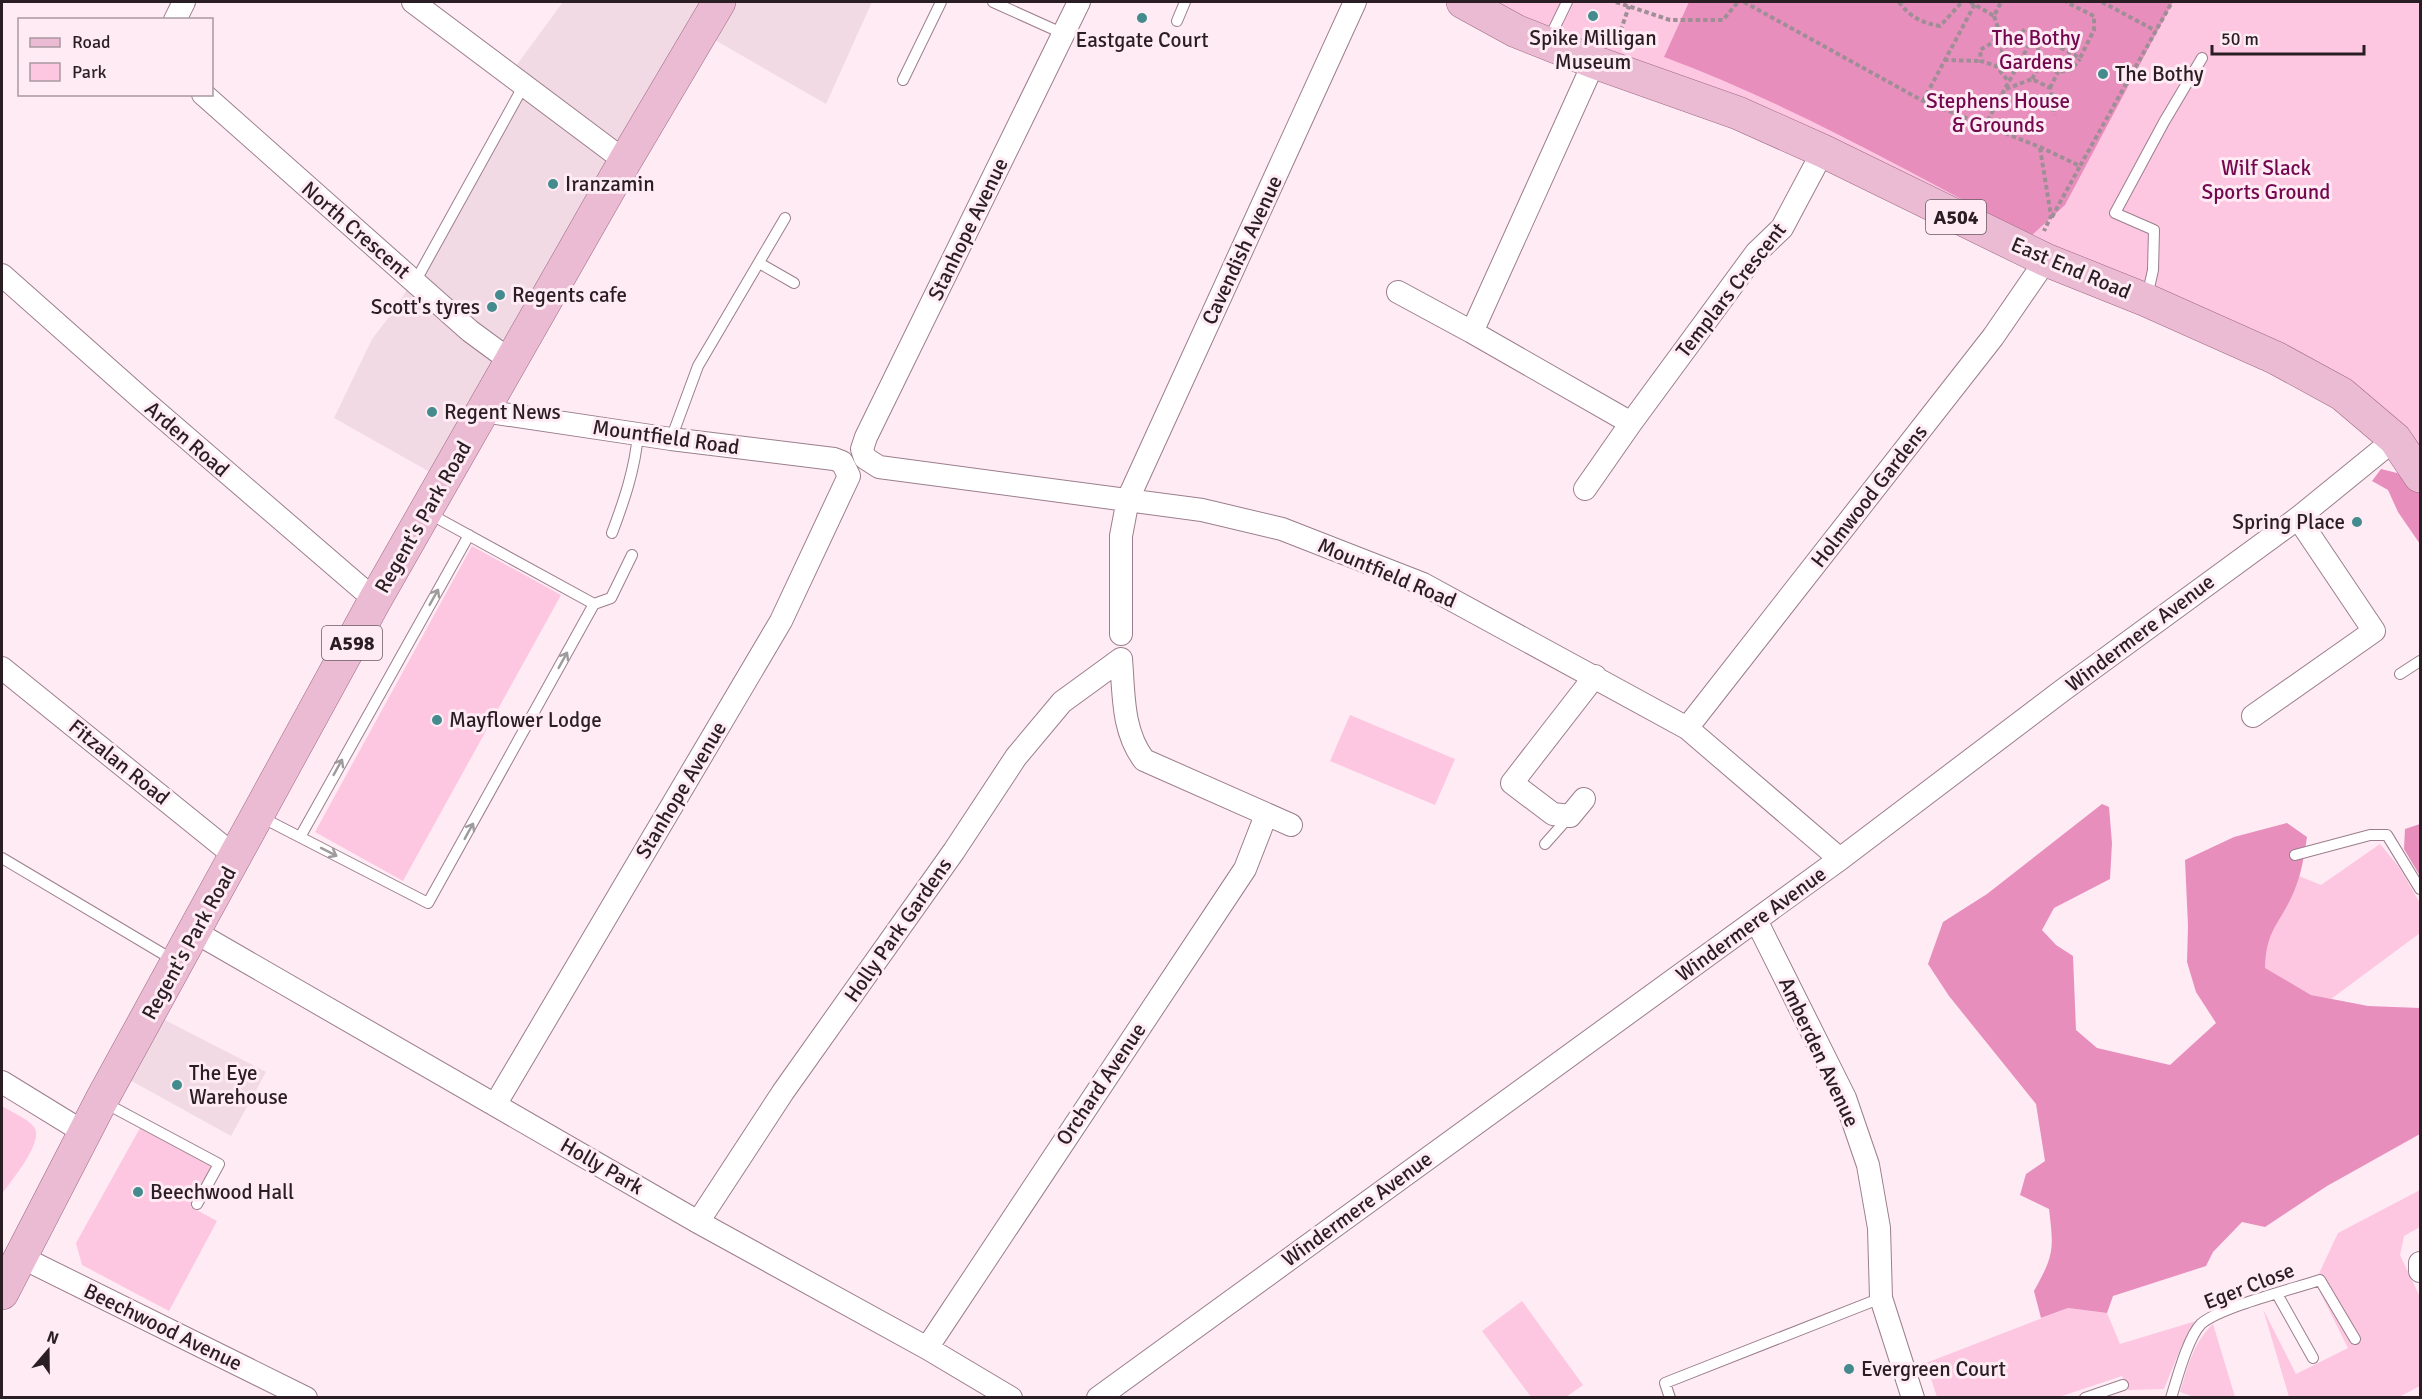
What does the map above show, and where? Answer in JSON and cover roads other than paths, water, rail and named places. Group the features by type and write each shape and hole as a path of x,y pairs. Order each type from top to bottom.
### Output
{"main road":[{"name":"Regent's Park Road","path":"2,1293 101,1101 375,600 625,161 719,2"},
{"name":"East End Road","path":"1462,2 1516,31 1601,65 1737,113 1823,151 2039,256 2146,300 2276,358 2342,394 2395,438 2421,476"}],"street":[{"path":"176,18 184,2"},
{"path":"412,2 625,161"},
{"name":"Stanhope Avenue","path":"495,1105 781,621 847,483 866,437 1079,2"},
{"name":"Cavendish Avenue","path":"1121,634 1121,536 1128,499 1355,2"},
{"path":"1472,333 1601,65"},
{"name":"North Crescent","path":"205,96 470,331 512,362"},
{"name":"Templars Crescent","path":"1585,489 1756,253 1782,228 1823,151"},
{"name":"Holmwood Gardens","path":"1687,728 1993,337 2039,256"},
{"name":"Arden Road","path":"2,275 375,600"},
{"path":"1398,292 1631,423"},
{"name":"Mountfield Road","path":"483,411 671,439 1202,510 1282,530 1423,584 1687,728 1840,859"},
{"name":"Windermere Avenue","path":"1098,1398 1840,859 2072,683 2298,518 2395,438"},
{"path":"2253,716 2374,631 2298,518"},
{"name":"Holly Park Gardens","path":"699,1222 783,1092 954,851 1016,757 1062,702 1121,659 1127,724 1134,746 1144,760 1266,815"},
{"name":"Fitzalan Road","path":"2,668 236,857"},
{"path":"1577,807 1552,814 1512,783 1594,676"},
{"path":"1266,815 1291,825"},
{"name":"Orchard Avenue","path":"927,1348 1245,869 1266,815"},
{"name":"Amberden Avenue","path":"1756,920 1845,1098 1868,1165 1879,1228 1881,1298 1913,1398"},
{"name":"Holly Park","path":"195,932 699,1222 927,1348 1011,1398"},
{"path":"2,1082 85,1133"},
{"name":"Beechwood Avenue","path":"21,1257 306,1398"},
{"path":"2421,1263 2421,1272"}],"lane":[{"path":"903,80 941,2"},
{"path":"993,2 1064,34"},
{"path":"1176,21 1185,2"},
{"path":"1547,42 1567,2"},
{"path":"2146,300 2153,270 2154,231 2115,213 2164,122 2202,58"},
{"path":"415,282 524,85"},
{"path":"671,439 698,366 785,219"},
{"path":"759,263 794,283"},
{"path":"612,533 626,494 638,434"},
{"path":"426,512 594,604"},
{"path":"300,837 469,535"},
{"path":"258,815 428,903 594,604 611,598 632,555"},
{"path":"2400,674 2421,661"},
{"path":"1545,844 1577,807"},
{"path":"2295,855 2370,835 2387,835 2421,889"},
{"path":"2,858 178,963"},
{"path":"101,1101 219,1164 197,1204"},
{"name":"Eger Close","path":"2171,1398 2186,1352 2201,1325 2223,1312 2320,1280 2355,1339"},
{"path":"2277,1294 2313,1358"},
{"path":"1670,1398 1665,1383 1881,1298"},
{"path":"2085,1398 2123,1385"}],"place":[{"name":"Spike Milligan Museum","path":"1593,16"},
{"name":"Eastgate Court","path":"1142,18"},
{"name":"The Bothy","path":"2103,74"},
{"name":"Iranzamin","path":"553,184"},
{"name":"Regents cafe","path":"500,295"},
{"name":"Scott's tyres","path":"492,307"},
{"name":"Regent News","path":"432,412"},
{"name":"Spring Place","path":"2357,522"},
{"name":"Mayflower Lodge","path":"437,720"},
{"name":"The Eye Warehouse","path":"177,1085"},
{"name":"Beechwood Hall","path":"138,1192"},
{"name":"Evergreen Court","path":"1849,1369"}],"park label":[{"name":"The Bothy Gardens","path":"2036,50"},
{"name":"Stephens House & Grounds","path":"1998,113"},
{"name":"Wilf Slack Sports Ground","path":"2266,180"}]}
